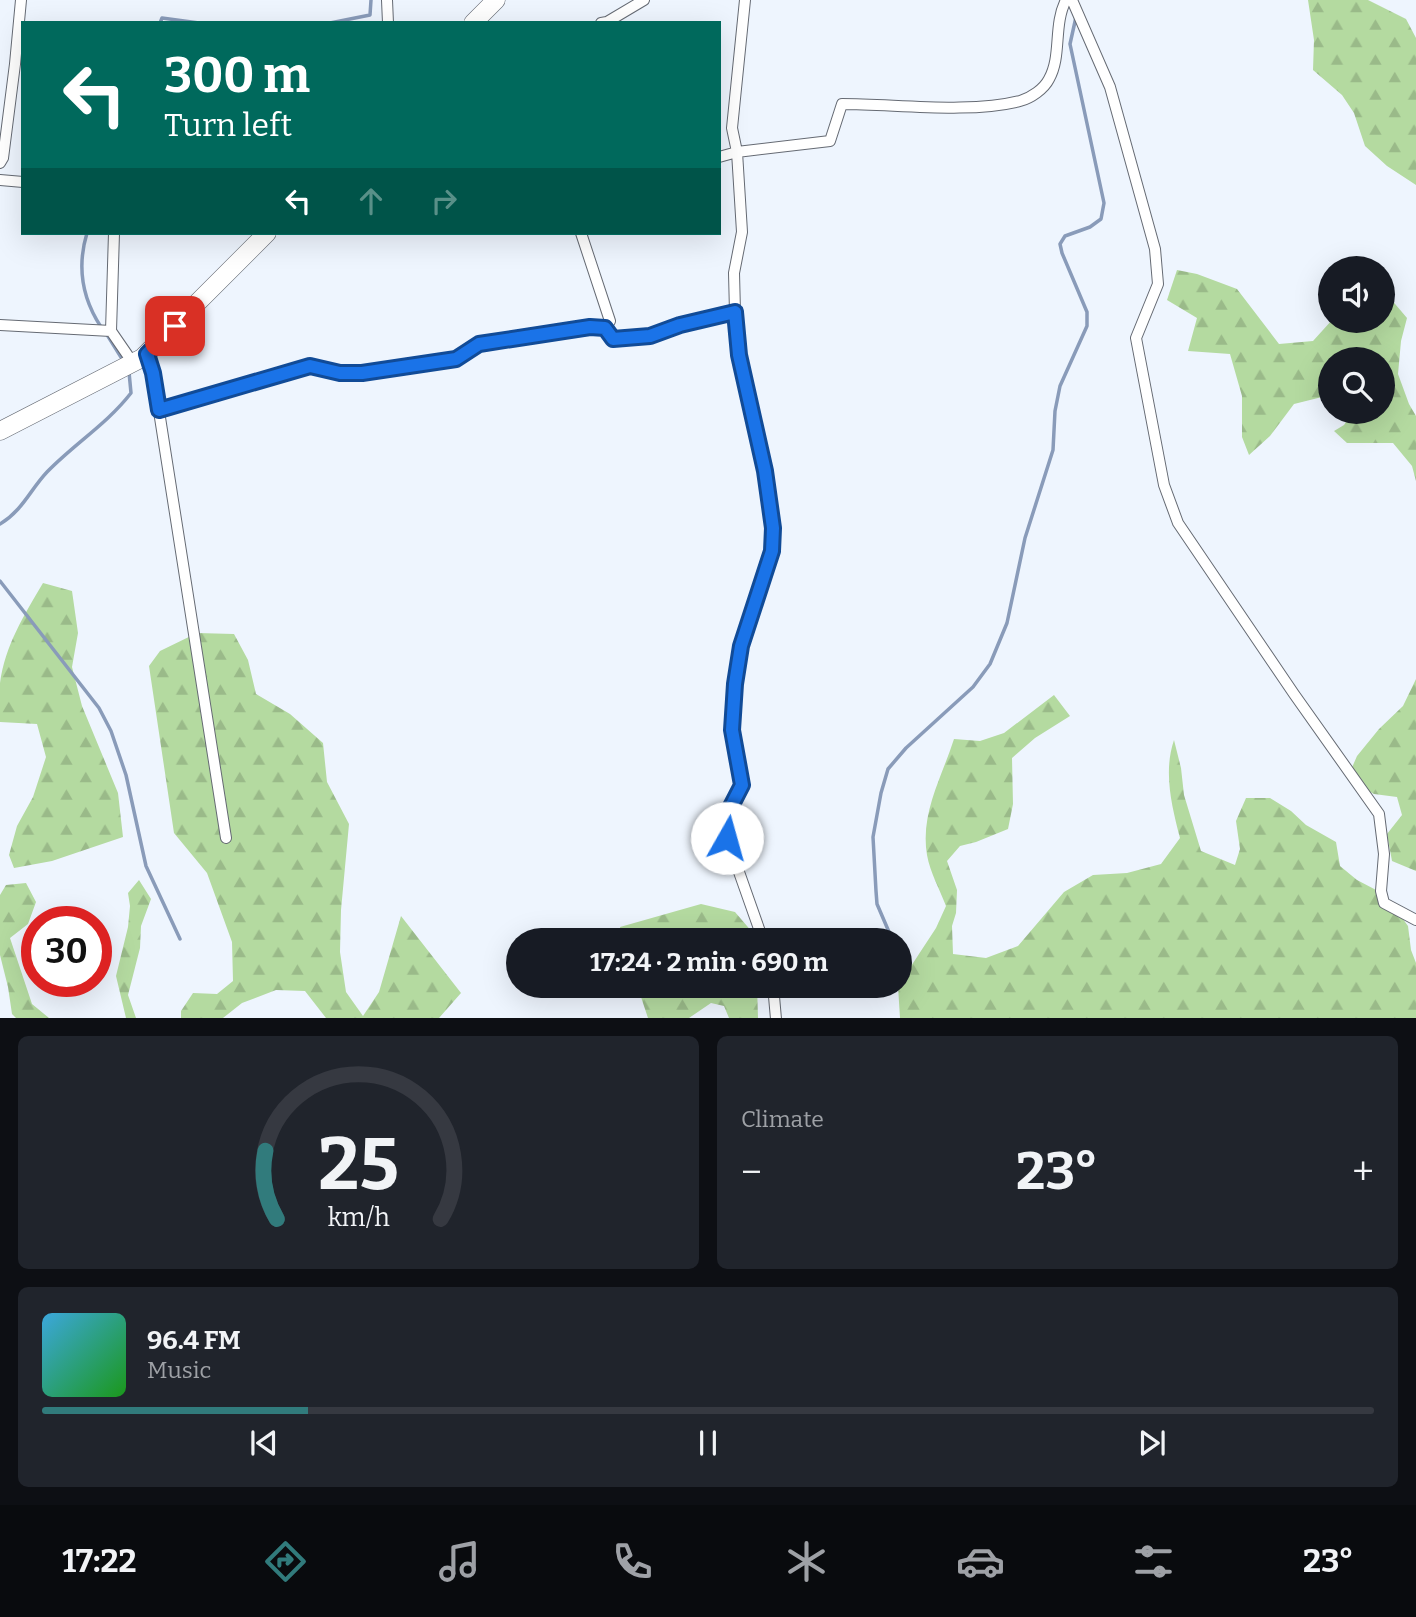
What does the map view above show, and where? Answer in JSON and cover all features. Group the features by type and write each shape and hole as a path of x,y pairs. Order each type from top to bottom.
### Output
{"main road":[{"path":"475,21 496,0"},
{"path":"0,431 140,358 265,235"}],"street":[{"path":"0,163 19,64 20,0"},
{"path":"387,0 388,21"},
{"path":"609,21 644,0"},
{"path":"745,0 732,128 737,152 742,232 734,273 735,312 739,355 765,471 773,528 772,551 741,646 732,730 742,785 724,820 727,838 759,928"},
{"path":"721,157 737,152 830,141 842,104 984,106 1023,100 1041,89 1051,77 1057,30 1066,0"},
{"path":"1072,0 1110,88 1155,249 1158,284 1136,338 1164,485 1178,523 1379,814 1384,854 1381,891 1384,902 1416,920"},
{"path":"0,180 21,182"},
{"path":"111,331 114,235"},
{"path":"582,235 610,321 605,328"},
{"path":"605,328 613,339 650,336 680,325 735,312"},
{"path":"0,325 111,331 153,373 226,838"},
{"path":"159,410 310,366 340,373 362,373 456,359 479,344 590,327 605,328"},
{"path":"774,998 776,1018"}],"green space":[{"path":"1308,0 1368,0 1406,19 1416,38 1416,185 1387,166 1365,146 1354,113 1342,95 1313,70 1314,40"},
{"path":"1177,270 1197,274 1237,289 1279,344 1313,341 1320,333 1395,333 1395,304 1407,318 1401,341 1398,374 1416,416 1416,481 1412,466 1393,443 1347,443 1334,431 1345,424 1395,424 1395,347 1318,347 1318,398 1294,404 1270,436 1249,455 1242,437 1242,396 1230,354 1188,351 1197,318 1167,300"},
{"path":"43,583 72,591 78,633 72,667 82,706 118,793 123,837 52,861 14,868 9,855 17,826 33,797 46,757 37,724 0,722 0,683 11,644"},
{"path":"197,633 234,634 248,660 256,694 290,714 323,743 327,782 349,824 340,952 346,992 363,1016 379,992 401,916 461,993 439,1018 326,1018 305,991 276,990 242,1003 223,1018 181,1018 181,1011 193,993 217,994 233,981 232,942 207,873 174,833 149,666 160,651"},
{"path":"1416,679 1416,871 1392,861 1387,834 1402,815 1397,797 1374,794 1347,779 1357,756 1403,706"},
{"path":"1054,695 1070,716 1035,738 1012,758 1013,804 1008,829 960,846 947,861 957,890 956,913 952,926 953,954 986,958 1018,946 1064,892 1093,875 1127,873 1161,864 1180,838 1169,777 1174,740 1184,795 1201,851 1235,865 1240,849 1236,821 1246,798 1270,798 1291,811 1306,825 1336,842 1340,866 1357,880 1378,891 1395,908 1408,926 1411,950 1416,963 1416,1018 900,1018 899,998 912,998 912,965 936,928 946,906 927,855 927,824 933,796 954,739 980,741 1004,733"},
{"path":"139,880 151,899 141,926 140,948 128,995 136,1018 126,1018 116,976 128,927 128,893"},
{"path":"26,883 36,902 35,906 21,906 21,929 10,938 21,971 21,997 30,997 32,1004 49,1018 16,1018 12,1014 0,955 0,895 6,885"},
{"path":"701,904 735,912 749,928 620,928"},
{"path":"641,998 757,998 758,1018 729,1018 724,1006 711,1003 689,1018 648,1018"}],"waterway":[{"path":"340,21 370,15 371,0"},
{"path":"887,928 877,904 873,837 888,769 906,748 973,687 990,664 1007,623 1025,538 1053,450 1055,411 1060,386 1087,326 1087,312 1060,244 1065,236 1090,227 1101,219 1104,203 1070,44 1076,17"},
{"path":"161,21 162,18 184,21"},
{"path":"86,235 82,258 83,282 89,305 101,327"},
{"path":"106,333 124,362"},
{"path":"0,524 20,506 47,472 122,404 131,393 129,372"},
{"path":"0,581 99,708 111,731 126,775 146,866 180,939"}],"route":[{"path":"175,326 147,354 159,410 310,366 340,373 362,373 456,359 479,344 590,327 605,328 613,339 650,336 680,325 735,312 739,355 765,471 773,528 772,551 741,646 735,684 732,730 742,785 724,820 727,838"}]}
